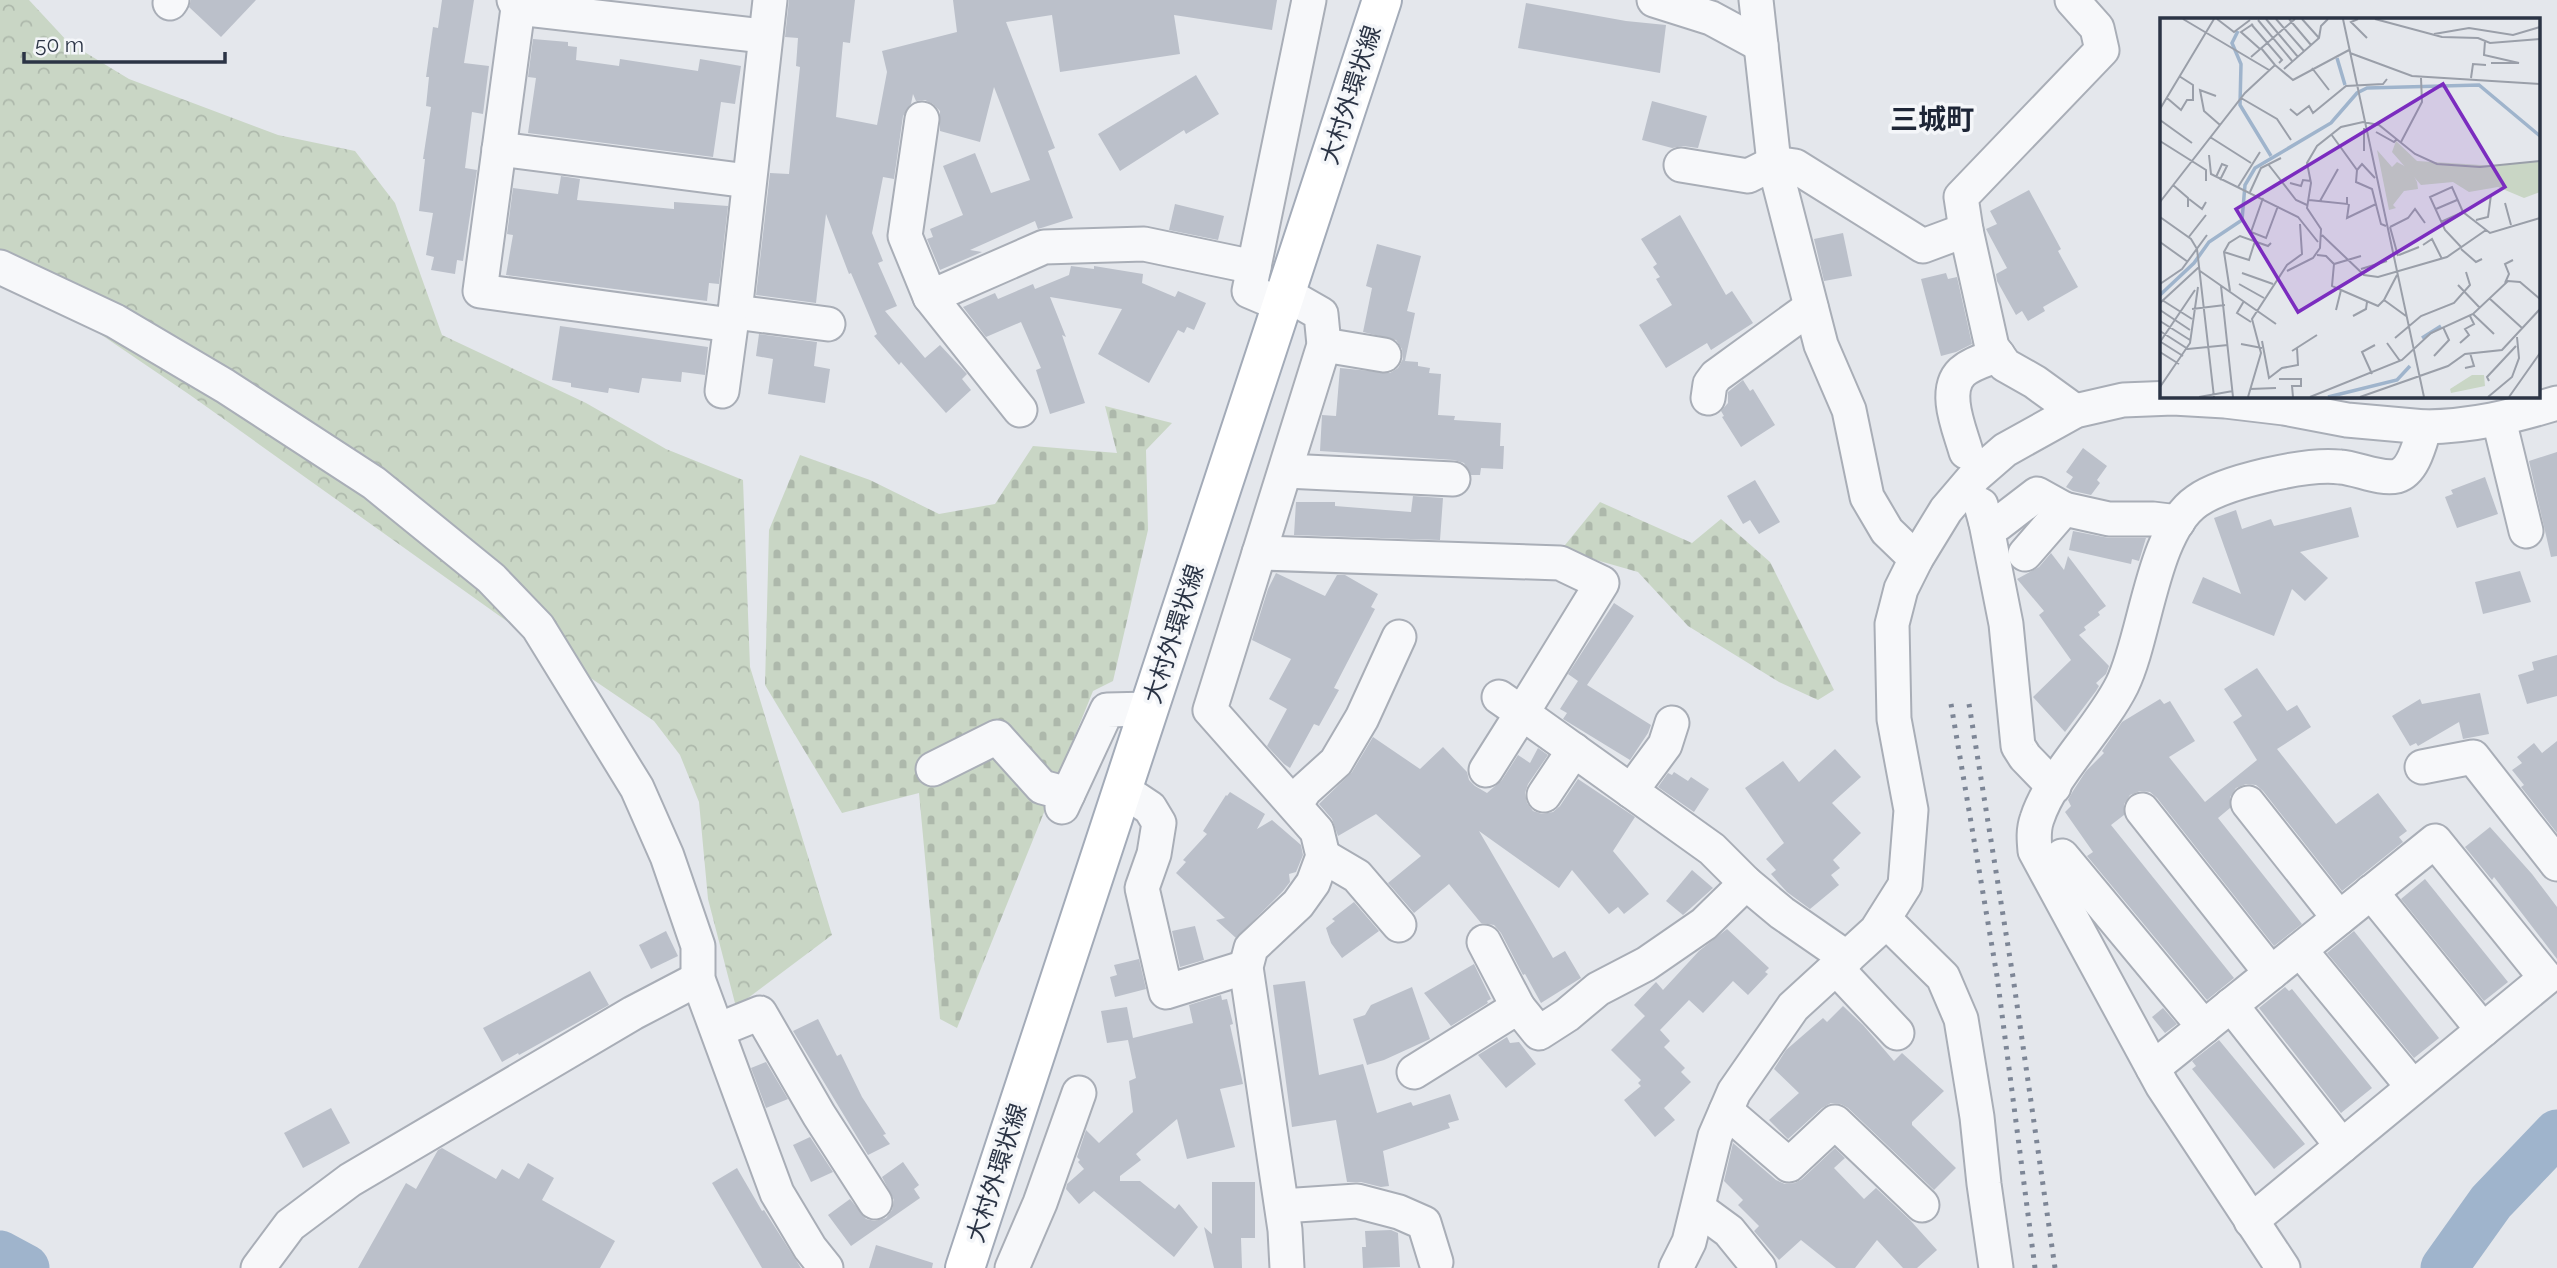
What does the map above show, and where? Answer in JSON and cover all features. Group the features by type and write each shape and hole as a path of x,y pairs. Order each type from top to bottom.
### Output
{"main road":[{"name":"大村外環状線","path":"965,1268 1382,0"}],"street":[{"path":"722,391 733,319 770,0"},
{"path":"1287,1268 1282,1206 1246,967 1251,948 1298,904 1313,883 1323,856 1317,831 1209,710 1324,345 1321,314 1284,299 1249,291 1309,0"},
{"path":"1654,0 1711,18 1761,45"},
{"path":"1756,0 1774,163 1821,345 1849,410 1867,497 1887,530 1916,559"},
{"path":"2072,0 2097,28 2102,50 1961,197 1992,347 2005,365 2035,382 2075,411"},
{"path":"764,36 516,4 480,292 733,319 828,324"},
{"path":"922,119 905,236 930,297 1020,410"},
{"path":"499,149 748,181"},
{"path":"1681,165 1748,176 1774,163 1795,166 1923,246 1966,230"},
{"path":"930,297 1044,247 1144,244 1254,267"},
{"path":"0,267 115,321 225,386 374,484 491,578 538,627 637,788 667,856 698,946 698,979 777,1193 810,1248 826,1268"},
{"path":"1708,398 1710,384 1716,376 1811,307"},
{"path":"1324,345 1384,355"},
{"path":"1966,452 1953,405 1955,385 1960,373 1998,355"},
{"path":"1676,1268 1689,1242 1699,1209 1715,1136 1734,1092 1793,1007 1876,931 1905,885 1911,810 1895,719 1892,624 1900,589 1916,559 1946,510 1975,476 2005,450 2075,411 2123,400 2173,398 2284,408 2347,420 2425,427 2460,427 2499,420 2557,403"},
{"path":"2499,420 2526,531"},
{"path":"2204,1027 2062,856 2035,851 2037,819 2054,787 2122,685 2140,636 2165,546 2178,522 2195,502 2214,492 2290,471 2336,466 2396,476 2407,470 2419,447 2425,427"},
{"path":"1286,471 1452,479"},
{"path":"2054,787 2018,746 2014,729 2008,635 1983,514 1998,524 2037,494 2064,509 2109,519 2178,522"},
{"path":"2025,554 2064,509"},
{"path":"1259,553 1560,563 1602,583 1511,705 1486,770"},
{"path":"1295,805 1305,790 1336,762 1362,718 1399,637"},
{"path":"1511,705 1712,849 1746,883 1841,963 1897,1033"},
{"path":"933,769 997,737 1042,787 1065,800 1107,710 1149,709"},
{"path":"1631,791 1665,745 1672,723"},
{"path":"1544,794 1574,750"},
{"path":"2422,767 2473,757 2557,864"},
{"path":"1123,790 1150,808 1158,823 1154,854 1142,888 1166,992 1246,967"},
{"path":"2248,803 2339,918"},
{"path":"2142,810 2271,973"},
{"path":"2153,1068 2435,841 2546,978 2252,1221"},
{"path":"1323,856 1357,876 1399,925"},
{"path":"2062,856 2153,1068 2283,1268"},
{"path":"1484,942 1518,1007 1539,1033 1567,1015 1598,989 1646,964 1704,924 1746,883"},
{"path":"2371,892 2483,1030"},
{"path":"1884,919 1943,977 1961,1019 1977,1117 1996,1268"},
{"path":"2300,950 2413,1087"},
{"path":"258,1268 290,1226 350,1180 633,1013 698,979"},
{"path":"2231,1005 2343,1146"},
{"path":"1414,1071 1518,1007"},
{"path":"718,1030 760,1013 802,1112 875,1202"},
{"path":"1012,1268 1041,1203 1079,1093"},
{"path":"1726,1111 1790,1165 1835,1122 1922,1205"},
{"path":"1282,1206 1357,1201 1399,1212 1424,1223 1438,1261"},
{"path":"1699,1209 1730,1231 1759,1268"}],"green space":[{"path":"0,0 29,0 68,42 129,79 278,135 355,151 395,203 442,335 586,403 666,449 743,480 750,667 832,935 736,1007 708,899 699,802 680,755 654,721 508,622 190,395 0,266"},
{"path":"1105,406 1172,423 1146,450 1148,530 1113,681 1093,691 957,1028 940,1019 919,793 842,813 765,685 769,530 800,455 870,480 939,514 995,504 1033,446 1117,453"},
{"path":"1600,502 1692,543 1721,519 1770,562 1834,690 1818,700 1779,682 1688,626 1638,572 1561,550"}],"building":[{"path":"191,0 256,0 221,37 189,7"},
{"path":"442,0 474,0 464,63 489,66 483,114 472,112 465,168 477,170 463,261 457,260 455,274 431,270 434,257 426,255 433,213 419,211 431,107 426,106 429,77 426,77 433,27 438,28"},
{"path":"789,0 855,0 850,43 843,42 836,117 877,125 887,72 882,51 957,32 953,0 1277,0 1272,30 1174,15 1180,54 1060,72 1052,15 1006,22 1055,148 1048,151 1073,218 1038,229 1035,221 970,250 982,252 940,270 927,239 933,237 930,229 963,215 943,166 975,153 991,193 1030,180 994,87 980,142 940,131 940,111 925,100 916,101 913,94 911,104 903,116 894,179 883,177 872,233 883,261 878,263 897,306 885,311 925,358 940,345 967,374 962,379 971,390 946,413 874,336 877,334 851,273 849,274 826,214 816,303 756,295 770,173 789,174 800,67 796,66 798,38 785,37"},
{"path":"1526,3 1626,21 1666,25 1660,73 1518,48"},
{"path":"533,39 568,42 568,46 577,47 576,60 619,66 620,59 698,71 700,59 741,66 735,104 721,102 713,157 528,133 536,78 528,77"},
{"path":"1196,75 1219,114 1186,134 1184,130 1120,171 1098,134"},
{"path":"1652,101 1707,116 1698,148 1672,148 1642,140"},
{"path":"561,176 580,179 577,200 674,209 674,202 728,206 719,284 709,283 707,301 506,275 513,235 507,234 513,188 558,194"},
{"path":"2029,190 2078,287 2043,307 2045,311 2028,321 2022,311 2016,315 1997,281 1996,274 2007,268 1986,229 1997,224 1990,211"},
{"path":"1175,204 1224,216 1218,240 1169,230"},
{"path":"1680,215 1726,295 1732,291 1753,323 1711,350 1707,343 1666,368 1639,325 1672,305 1656,279 1660,277 1653,267 1657,264 1641,239"},
{"path":"1843,233 1852,276 1824,281 1814,239"},
{"path":"1377,244 1421,256 1407,311 1415,313 1405,361 1418,362 1418,366 1430,368 1429,373 1441,374 1438,415 1455,416 1454,420 1501,423 1503,469 1481,468 1480,475 1471,475 1464,463 1454,460 1320,451 1322,415 1336,416 1340,368 1390,373 1398,368 1403,359 1402,349 1396,340 1363,332 1372,288 1366,286"},
{"path":"1071,266 1094,269 1094,266 1143,274 1142,283 1175,297 1178,291 1206,303 1194,330 1187,327 1184,333 1178,330 1149,383 1098,354 1122,309 1050,297 1066,337 1062,335 1085,403 1050,414 1036,370 1041,368 1021,322 986,337 963,307 995,293 998,299 1033,284 1035,289 1069,275"},
{"path":"1946,273 1948,279 1957,277 1972,344 1941,356 1921,279"},
{"path":"560,326 708,347 705,375 682,372 681,382 642,378 639,393 609,388 608,393 571,387 571,383 552,380"},
{"path":"759,334 817,342 814,366 830,369 825,403 768,394 773,359 756,356"},
{"path":"1743,380 1750,391 1753,389 1775,425 1741,447 1721,411 1728,403 1728,392"},
{"path":"2083,448 2107,466 2091,495 2066,487 2073,477 2066,472"},
{"path":"2557,452 2557,556 2551,557 2529,461"},
{"path":"2485,477 2498,514 2457,528 2445,497 2453,494 2451,490"},
{"path":"1755,480 1780,522 1759,534 1750,520 1743,524 1727,496"},
{"path":"1413,496 1443,498 1440,540 1294,535 1296,502 1335,502 1335,506 1411,512"},
{"path":"2351,507 2359,537 2300,552 2328,578 2305,601 2292,589 2274,636 2192,603 2203,577 2241,594 2214,518 2236,510 2242,529 2271,519 2274,526"},
{"path":"2073,531 2109,538 2146,538 2139,561 2132,559 2131,564 2069,550"},
{"path":"2051,553 2064,570 2068,556 2106,606 2079,635 2109,666 2106,674 2096,683 2099,686 2096,691 2065,732 2033,697 2071,660 2039,615 2044,611 2017,579 2039,567"},
{"path":"2520,571 2531,602 2483,614 2475,582"},
{"path":"1276,573 1325,596 1337,575 1345,575 1378,594 1371,607 1375,609 1334,688 1339,690 1319,726 1314,724 1290,768 1267,746 1287,709 1269,699 1291,659 1252,640 1268,589"},
{"path":"1614,603 1634,616 1587,685 1651,725 1630,760 1563,719 1567,713 1560,709 1578,681 1568,674"},
{"path":"2557,655 2557,696 2527,704 2518,675 2534,670 2532,662"},
{"path":"2257,668 2287,711 2297,705 2311,727 2277,749 2336,824 2378,793 2407,831 2399,837 2403,842 2342,891 2263,791 2256,785 2246,784 2236,788 2230,797 2230,808 2218,818 2302,924 2274,946 2157,798 2150,792 2140,791 2130,795 2124,804 2124,815 2111,825 2234,978 2207,1000 2087,856 2093,852 2065,812 2071,806 2068,800 2073,791 2086,771 2104,753 2102,751 2122,722 2160,699 2164,704 2170,701 2195,741 2169,757 2205,802 2257,760 2233,722 2242,716 2224,689"},
{"path":"2480,693 2489,734 2463,739 2459,722 2418,746 2416,743 2410,746 2392,716 2420,699 2422,704"},
{"path":"1373,737 1420,769 1443,747 1467,772 1469,780 1487,793 1502,780 1518,755 1530,763 1538,748 1548,755 1525,793 1527,803 1533,811 1542,814 1553,812 1578,779 1635,817 1613,851 1649,894 1624,914 1618,907 1609,914 1572,870 1559,888 1479,831 1553,958 1565,951 1581,978 1541,1003 1501,933 1494,925 1481,923 1449,884 1414,913 1388,883 1421,856 1376,814 1338,836 1332,819 1319,804 1352,772"},
{"path":"2557,741 2557,833 2521,787 2524,785 2512,770 2522,763 2517,757 2534,743 2542,753"},
{"path":"1835,749 1861,777 1832,803 1861,833 1833,860 1840,868 1831,875 1839,885 1810,909 1787,892 1771,874 1776,870 1766,859 1784,843 1745,788 1783,761 1799,782"},
{"path":"1674,772 1688,781 1691,777 1709,789 1694,812 1658,787 1668,773 1672,775"},
{"path":"1230,792 1265,814 1257,829 1272,820 1301,845 1303,855 1296,872 1289,874 1290,882 1283,891 1236,938 1216,920 1225,918 1176,873 1186,862 1183,860 1207,834 1203,831"},
{"path":"2490,827 2557,907 2557,959 2494,877 2492,880 2465,847"},
{"path":"1692,870 1713,888 1683,915 1666,901"},
{"path":"2425,879 2508,982 2484,1001 2401,899"},
{"path":"1354,902 1379,931 1342,958 1331,943 1326,928 1335,921 1332,919"},
{"path":"1195,926 1204,960 1180,967 1172,931"},
{"path":"1727,929 1769,968 1765,972 1768,974 1748,995 1733,981 1703,1013 1689,1000 1660,1030 1670,1041 1664,1047 1685,1068 1681,1072 1691,1082 1664,1108 1675,1120 1655,1137 1624,1100 1641,1086 1638,1083 1641,1080 1611,1050 1645,1016 1634,1005 1656,982 1663,990 1699,951"},
{"path":"666,931 678,956 651,969 639,945"},
{"path":"2354,931 2439,1038 2414,1058 2327,953"},
{"path":"1139,959 1146,989 1115,997 1110,977 1117,975 1114,965"},
{"path":"1474,964 1491,999 1451,1026 1424,993"},
{"path":"590,971 609,1005 502,1062 483,1028"},
{"path":"1305,981 1319,1075 1363,1064 1377,1113 1411,1102 1413,1106 1450,1094 1459,1120 1448,1123 1450,1128 1383,1151 1389,1186 1347,1182 1336,1120 1292,1127 1273,985"},
{"path":"1412,987 1430,1039 1367,1065 1353,1019 1365,1015 1371,1005"},
{"path":"2285,987 2289,991 2292,989 2372,1088 2341,1113 2259,1008"},
{"path":"1221,995 1222,1000 1227,999 1243,1084 1220,1089 1235,1147 1187,1159 1177,1119 1136,1154 1141,1160 1120,1176 1120,1181 1140,1181 1175,1209 1179,1204 1198,1227 1174,1257 1094,1191 1079,1204 1066,1189 1067,1184 1084,1169 1077,1157 1086,1130 1099,1143 1133,1112 1129,1081 1136,1078 1128,1040 1107,1043 1101,1011 1127,1007 1133,1038 1193,1023 1189,1005"},
{"path":"1843,1006 1894,1061 1902,1053 1944,1091 1912,1122 1956,1168 1934,1190 1841,1104 1831,1103 1822,1108 1788,1139 1769,1120 1799,1093 1774,1069 1786,1050 1823,1018 1827,1022"},
{"path":"2163,1008 2177,1024 2165,1033 2152,1017"},
{"path":"818,1019 837,1056 841,1054 862,1097 890,1144 868,1155 793,1031"},
{"path":"1507,1037 1510,1043 1519,1042 1536,1064 1506,1088 1478,1055"},
{"path":"2219,1040 2305,1144 2274,1169 2192,1069 2196,1066 2192,1061"},
{"path":"766,1062 788,1099 766,1108 751,1068"},
{"path":"331,1108 350,1143 303,1168 284,1133"},
{"path":"810,1137 833,1172 811,1182 793,1145"},
{"path":"1733,1143 1776,1180 1785,1184 1802,1179 1835,1148 1845,1158 1834,1168 1864,1199 1876,1188 1937,1250 1917,1268 1903,1268 1877,1240 1855,1268 1836,1268 1801,1240 1779,1260 1754,1231 1759,1226 1738,1205 1743,1200 1724,1181"},
{"path":"442,1148 496,1179 502,1169 519,1179 528,1163 554,1178 542,1200 615,1241 600,1268 358,1268 406,1183 416,1189 438,1150"},
{"path":"903,1162 919,1185 914,1189 920,1198 851,1246 828,1215 850,1199 866,1219 875,1221 886,1218 892,1210 894,1200 882,1177"},
{"path":"737,1168 762,1211 764,1210 801,1268 762,1268 712,1183"},
{"path":"1212,1182 1255,1182 1255,1238 1241,1238 1242,1268 1214,1268 1204,1227 1212,1234"},
{"path":"1391,1230 1398,1233 1400,1267 1363,1268 1362,1247 1366,1247 1365,1231"},
{"path":"876,1245 933,1263 932,1268 869,1268"}],"waterway":[{"path":"2444,1268 2491,1202 2557,1133"},
{"path":"0,1254 26,1268"}],"railway":[{"path":"1951,704 1997,976 2035,1268"},
{"path":"1969,704 2013,977 2055,1268"}],"district":[{"name":"三城町","path":"1932,119"}]}
